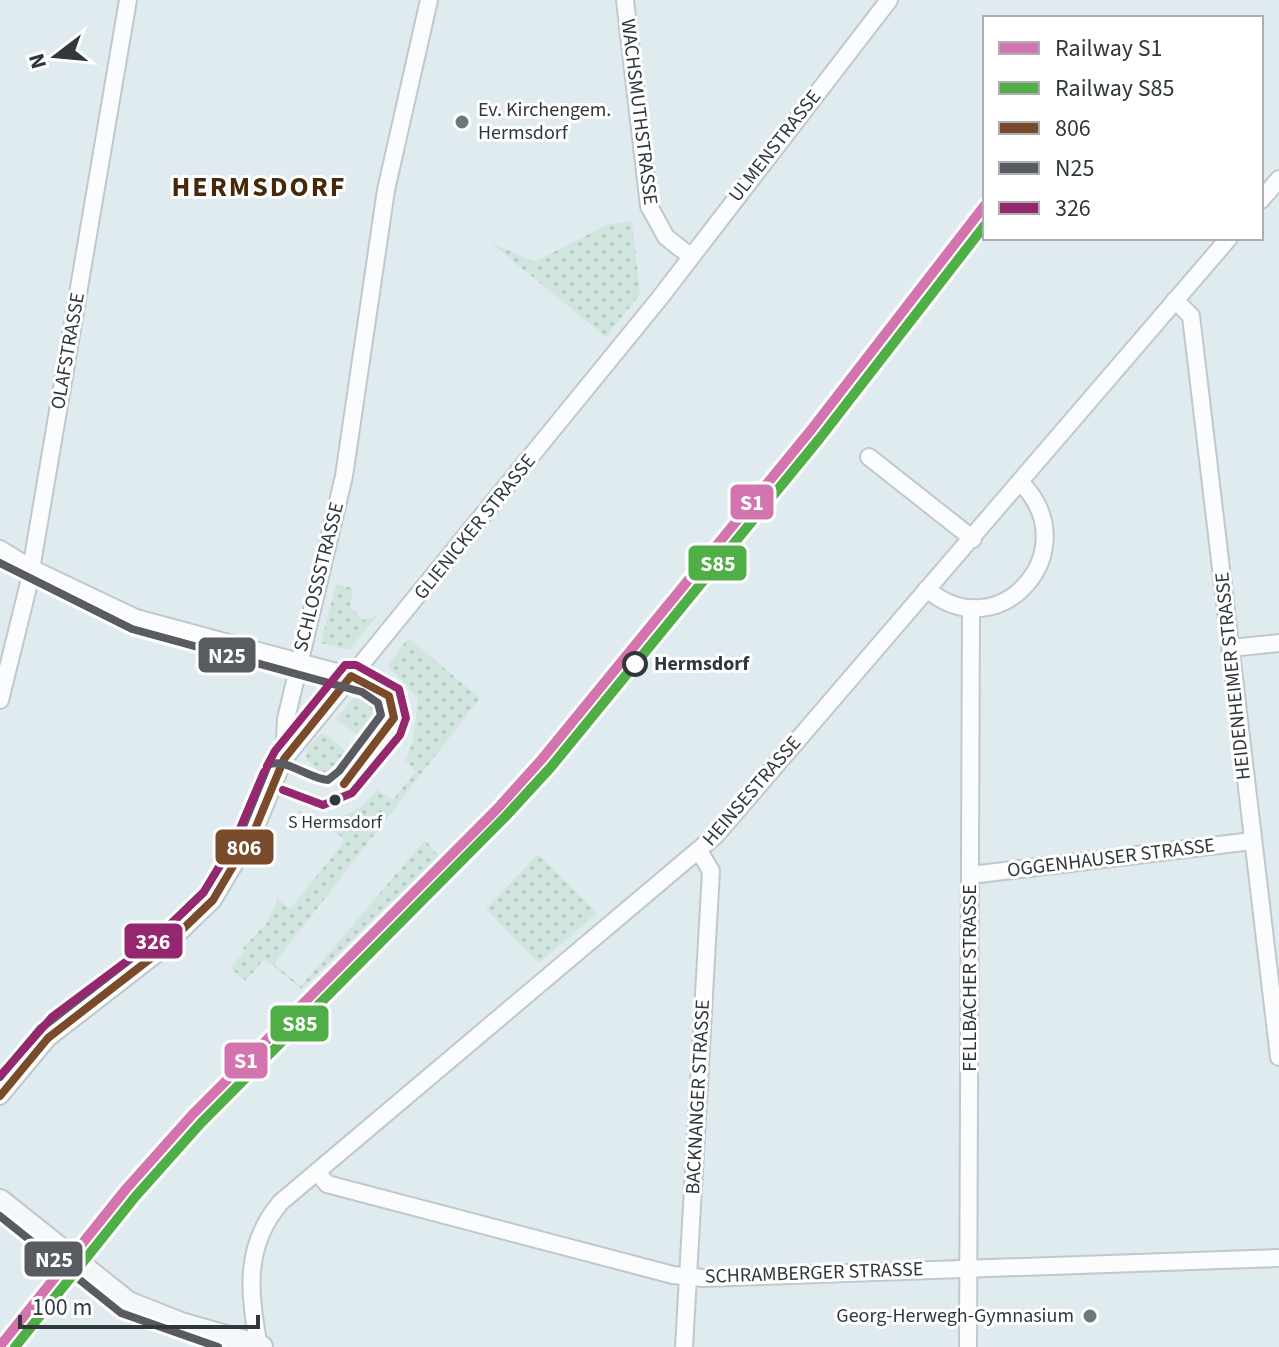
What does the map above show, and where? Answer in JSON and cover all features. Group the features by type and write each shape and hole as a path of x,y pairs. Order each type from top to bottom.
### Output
{"main road":[{"path":"0,1201 128,1303 181,1324 260,1347"}],"street":[{"name":"OLAFSTRASSE","path":"0,700 31,568 128,0"},
{"name":"SCHLOSSSTRASSE","path":"0,1096 48,1038 159,952 213,900 249,842 284,759 283,738 299,662 344,476 386,190 429,0"},
{"name":"WACHSMUTHSTRASSE","path":"625,0 649,206 666,237 690,256"},
{"name":"ULMENSTRASSE","path":"663,293 889,0"},
{"path":"1263,198 1279,179"},
{"name":"HEINSESTRASSE","path":"260,1347 250,1282 255,1247 281,1202 699,851 973,539 1227,240"},
{"name":"GLIENICKER STRASSE","path":"284,759 398,623 663,293"},
{"name":"HEIDENHEIMER STRASSE","path":"1175,300 1191,316 1279,1057"},
{"path":"869,457 973,539"},
{"path":"927,589 948,604 971,608 1005,602 1031,580 1038,569 1045,544 1043,515 1021,483"},
{"path":"0,549 31,568 136,618 351,676"},
{"name":"FELLBACHER STRASSE","path":"968,1347 971,608"},
{"path":"1231,648 1279,643"},
{"name":"OGGENHAUSER STRASSE","path":"971,875 1252,841"},
{"name":"BACKNANGER STRASSE","path":"684,1347 711,871 699,851"},
{"name":"SCHRAMBERGER STRASSE","path":"318,1173 327,1184 688,1277 1279,1258"}],"green space":[{"path":"632,221 640,294 606,337 490,242 534,262 607,225"},
{"path":"336,584 353,588 350,607 363,620 377,616 349,650 321,643"},
{"path":"408,638 480,698 274,964 301,986 425,840 439,856 302,989 264,959 246,981 230,968 245,951 243,948 267,923 278,899 290,909 344,842 342,837 294,809 318,817 340,816 359,808 377,790 393,800 416,771 405,760 413,742 418,698 388,666"},
{"path":"357,694 372,703 378,718 362,738 336,719"},
{"path":"321,734 348,753 331,776 322,776 306,758 307,748"},
{"path":"538,854 597,913 539,963 486,909"}],"rail line":[{"name":"S1","path":"0,1346 126,1189 192,1115 497,809 542,759 811,430 983,208"},
{"name":"S85","path":"15,1347 135,1197 201,1123 551,767 820,438 983,228"}],"transit line":[{"name":"N25","path":"0,563 132,629 362,692 378,703 381,715 339,771 328,780 282,764 268,765 244,824 204,892 151,943 40,1029 0,1077"},
{"name":"326","path":"267,766 275,751 345,665 356,665 399,689 406,718 400,735 352,793 323,805 283,790"},
{"name":"806","path":"0,1096 48,1038 159,952 213,900 255,829 284,759 351,676 389,696 394,718 344,784"},
{"name":"326","path":"0,1076 52,1017 151,943 203,893 233,845 264,772"},
{"name":"N25","path":"0,1216 121,1313 218,1347"}],"place":[{"name":"Ev. Kirchengem. Hermsdorf","path":"462,122"},
{"name":"Hermsdorf","path":"635,664"},
{"name":"S Hermsdorf","path":"335,800"},
{"name":"Georg-Herwegh-Gymnasium","path":"1090,1316"}],"district":[{"name":"HERMSDORF","path":"259,187"}]}
